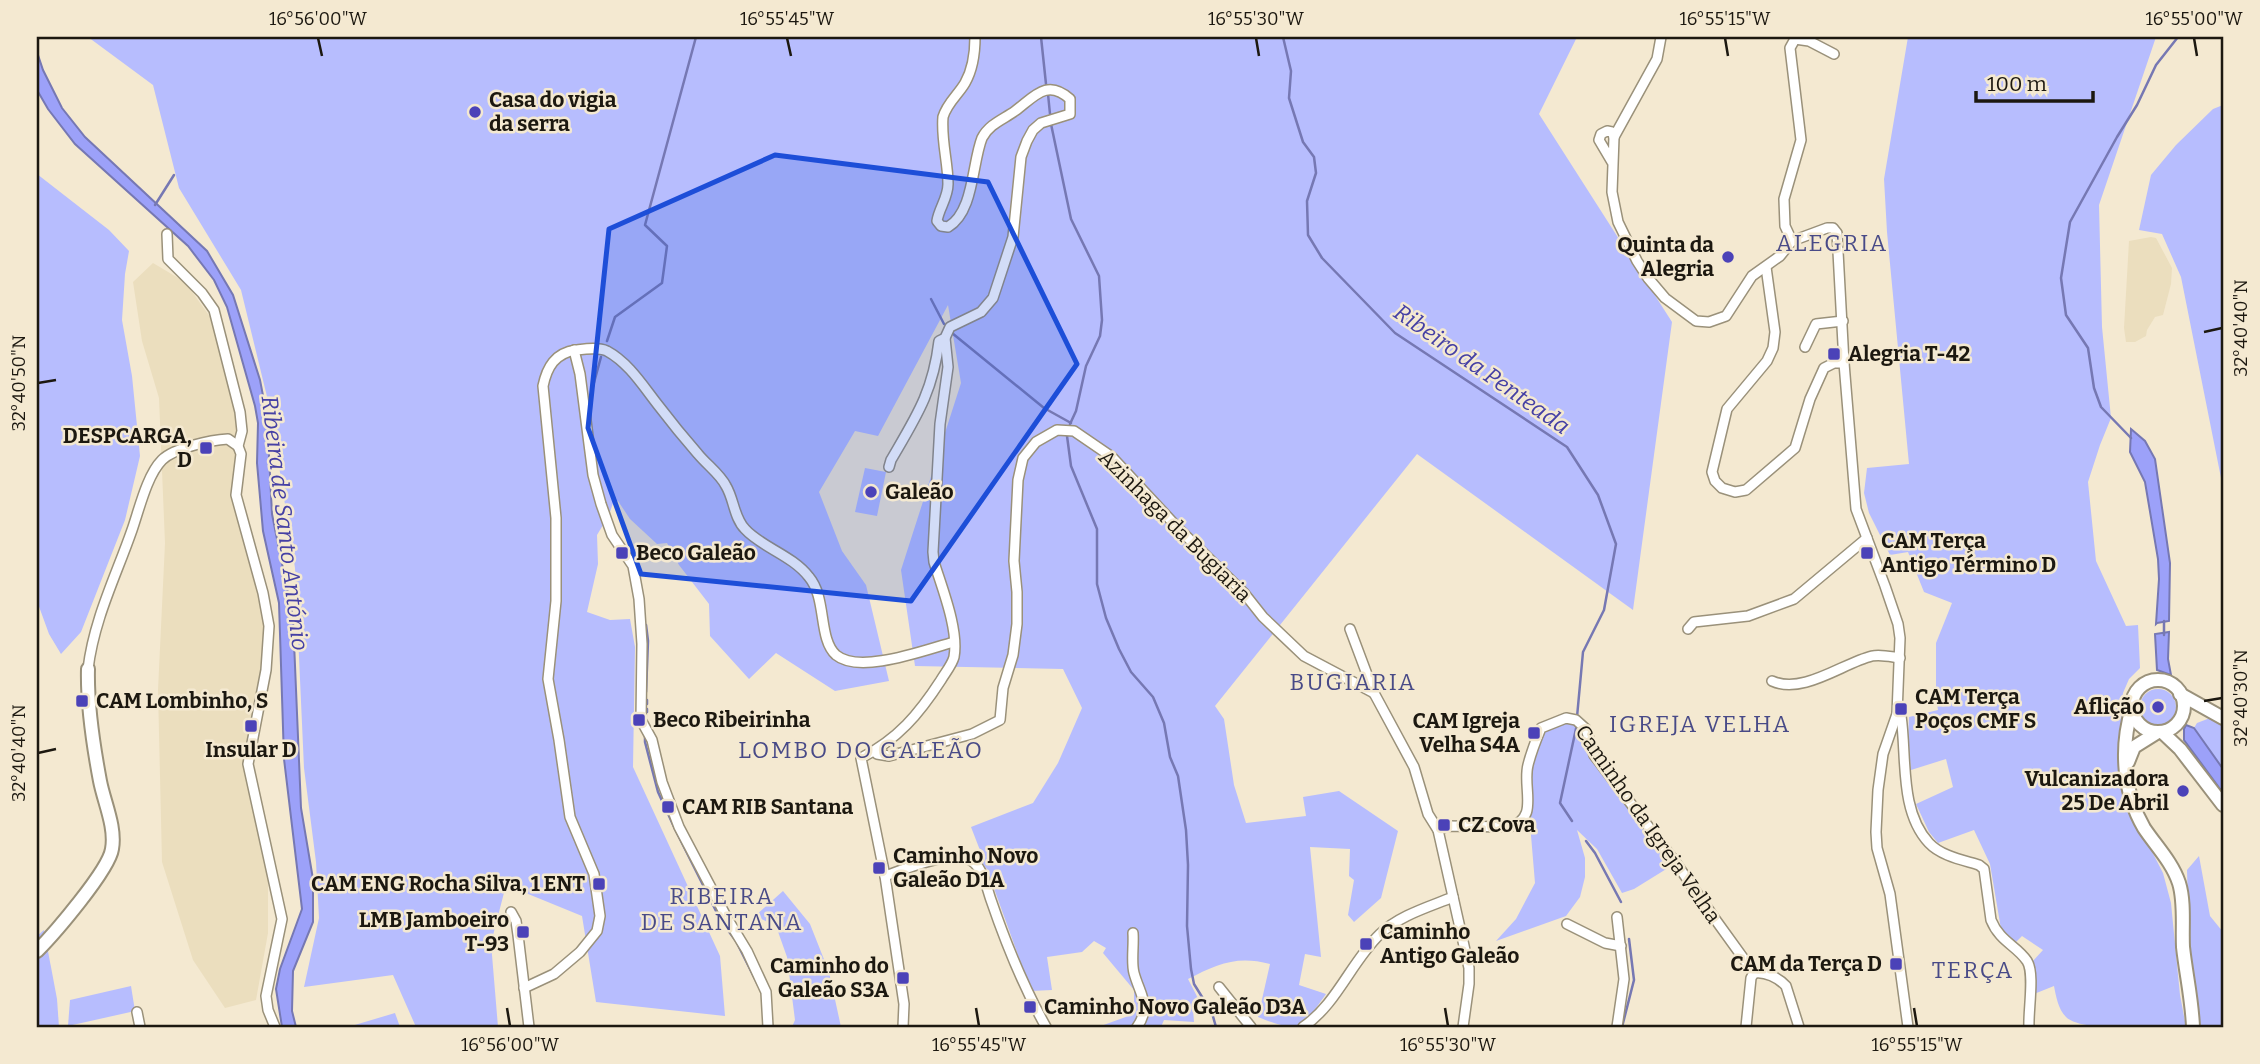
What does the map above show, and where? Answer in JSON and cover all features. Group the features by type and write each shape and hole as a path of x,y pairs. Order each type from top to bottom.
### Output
{"main road":[{"path":"37,951 108,863 112,851 113,840 94,745 88,669"},
{"path":"2193,1027 2180,887 2173,870 2143,826 2132,804 2125,769 2127,724 2134,696 2146,683 2156,680 2223,718"},
{"path":"2176,690 2183,704 2180,749"},
{"path":"2132,708 2134,718 2140,726 2148,731 2160,732 2180,749 2223,805"},
{"path":"2125,769 2134,747 2180,720 2209,709"}],"street":[{"path":"903,1027 904,1004 885,876 861,758 875,751 909,724 954,657 952,623 933,552 940,424 948,367 945,338 950,327 981,312 993,298 1013,237 1023,148 1033,130 1050,119 1070,114 1072,106 1070,99 1058,90 1043,91 1036,93 995,123 982,139 973,182 959,218 948,228 941,226 937,221 938,215 947,196 948,184 943,117 945,110 965,83 972,63 975,37"},
{"path":"1661,37 1657,59 1614,137 1612,192 1618,222 1632,251 1648,278 1665,298 1696,321 1709,322 1726,316 1752,276 1766,267 1793,241 1827,228 1833,228 1837,233 1856,509 1898,624 1900,657 1897,714 1883,754 1876,832 1881,865 1890,894 1908,1027"},
{"path":"1793,241 1785,226 1784,199 1801,140 1790,48 1795,39 1809,41 1834,54"},
{"path":"1612,162 1599,137 1607,131 1612,132 1614,137"},
{"path":"167,234 168,259 202,293 214,310 240,412 242,431 238,446"},
{"path":"1766,267 1776,332 1773,348 1767,361 1727,409 1712,472 1721,488 1735,492 1746,491 1791,454 1798,442 1810,399 1824,368 1834,363 1844,363"},
{"path":"1805,347 1816,324 1843,321"},
{"path":"889,467 926,397 933,378 939,341 945,338"},
{"path":"524,988 554,974 580,952 597,930 600,916 594,874 570,817 548,679 556,601 556,518 543,386 552,362 563,353 595,348 606,351 632,371 725,483 738,518 746,530 786,556 809,577 817,589 828,642 835,654 847,662 862,663 954,642"},
{"path":"574,350 580,374 593,475 612,535 633,566 639,599 642,644 641,720 652,740 662,782 679,827 726,918 747,951 766,992 768,1027"},
{"name":"Azinhaga da Bugiaria","path":"875,751 877,754 889,756 972,734 1000,720 1003,688 1013,655 1017,624 1014,550 1018,480 1023,458 1036,442 1058,430 1070,430 1112,457 1244,593 1262,617 1304,656 1374,693"},
{"path":"88,669 96,626 144,495 160,462 170,454 219,439 228,439 238,446 241,454 237,501 263,593 269,626 266,670 248,764 282,919 266,996 275,1027"},
{"path":"1688,629 1691,623 1748,616 1794,599 1867,538"},
{"path":"1350,629 1374,693 1414,767 1428,814 1438,830 1470,976 1463,1027"},
{"path":"1772,681 1790,684 1811,681 1872,656 1900,657"},
{"path":"1897,714 1901,716 1910,807 1917,824 1929,843 1939,850 1984,869 1994,928 2000,937 2028,962 2031,974 2029,1027"},
{"name":"Caminho da Igreja Velha","path":"1438,830 1448,826 1509,827 1522,821 1528,807 1528,766 1541,728 1557,720 1576,720 1586,729 1594,755 1669,852 1754,972 1761,972 1781,981 1789,994 1799,1027"},
{"path":"885,876 923,863 957,857 975,863 983,874 1006,945 1046,1027"},
{"path":"1303,1027 1334,995 1378,936 1390,925 1453,897"},
{"path":"511,912 516,921 529,1027"},
{"path":"1617,917 1624,979 1617,1027"},
{"path":"1567,924 1605,943 1621,946"},
{"path":"1133,933 1133,972 1142,994 1144,1009 1143,1019 1137,1027"},
{"path":"1746,1027 1751,978 1754,972"},
{"path":"1219,987 1251,1027"},
{"path":"137,1012 140,1027"}],"highlighted area":[{"path":"775,155 988,182 1077,364 911,601 641,574 588,428 609,229"}],"shaded area":[{"path":"88,37 1577,37 1539,114 1672,322 1633,610 1417,454 1215,706 1224,719 1234,785 1246,823 1306,816 1303,797 1339,791 1398,831 1381,898 1354,922 1348,915 1354,880 1349,876 1350,849 1310,847 1321,957 1305,954 1299,985 1326,994 1304,1022 1298,1025 1283,1026 1258,1017 1270,964 1247,960 1218,965 1188,979 1203,1008 1193,1009 1194,1022 1164,1020 1161,1027 1098,1027 1134,1014 1134,990 1103,953 1106,948 1094,941 1082,952 1047,957 1052,990 1031,991 987,869 979,861 983,858 971,827 1033,803 1058,763 1082,708 1063,669 915,666 901,570 961,383 948,305 878,436 855,431 819,492 842,551 866,585 889,681 835,691 776,653 749,679 710,636 709,604 679,565 667,543 657,544 630,519 618,501 613,503 597,535 598,564 587,612 610,620 630,619 635,647 633,767 720,956 725,1016 596,1002 582,916 506,885 491,943 498,1027 416,1027 393,975 304,987 319,918 316,862 304,768 295,568 270,409 241,290 179,188 153,85"},
{"path":"1908,37 2156,37 2099,205 2102,327 2111,418 2088,482 2096,561 2126,626 2138,625 2140,668 2129,679 2123,693 2120,779 2126,801 2163,873 2171,903 2180,995 2186,1027 2123,1028 2088,1025 2075,1022 2063,1014 2054,986 2034,994 2031,963 2043,950 2022,936 2013,945 2001,929 1990,864 1974,830 1938,843 1929,832 1916,804 1953,787 1946,759 1911,770 1908,740 1909,717 1938,710 1936,643 1952,603 1924,592 1908,552 1890,555 1869,513 1864,493 1867,468 1909,464 1884,179"},
{"path":"37,52 62,108 85,137 207,251 233,295 260,380 267,416 272,514 293,618 301,808 313,879 313,922 293,971 292,1011 296,1027 282,1027 276,989 280,969 302,909 284,759 279,603 263,531 255,406 227,307 214,280 188,246 75,144 37,90"},
{"path":"2223,105 2223,488 2181,277 2162,234 2139,230 2151,175 2176,145 2213,109"},
{"path":"37,174 109,230 129,251 122,320 132,376 140,456 125,520 81,632 61,654 49,634 37,601"},
{"path":"2156,238 2172,268 2171,284 2163,315 2155,317 2146,336 2135,342 2126,342 2124,328 2129,241"},
{"path":"153,263 185,282 221,332 240,397 244,441 236,515 269,620 270,668 251,732 255,813 268,879 268,933 256,1000 225,1008 193,960 162,862 158,690 165,543 159,398 142,341 133,282"},
{"path":"2131,429 2145,441 2155,459 2170,563 2169,621 2156,624 2158,559 2145,482 2130,452"},
{"name":"Galeão","path":"865,468 886,472 877,516 855,512"},
{"path":"2169,632 2168,659 2171,675 2157,670 2155,634"},
{"path":"2158,689 2171,694 2176,707 2171,720 2158,725 2145,720 2140,707 2145,694"},
{"path":"1566,718 1586,729 1594,755 1676,863 1634,889 1622,893 1597,849 1577,830 1585,858 1585,877 1580,897 1566,916 1496,941 1516,919 1535,883 1526,776 1541,728"},
{"path":"2210,718 2219,720 2223,725 2223,769 2194,728 2197,723"},
{"path":"2186,725 2194,728 2223,769 2223,793 2184,740"},
{"path":"2199,856 2210,916 2223,932 2223,1027 2200,1027 2189,943 2187,870"},
{"path":"783,891 810,924 829,972 841,1027 792,1027 795,1020 787,957 776,926 755,916"},
{"path":"44,930 57,999 59,1027 37,1027 37,936"},
{"path":"131,986 135,1011 68,1026 70,1000"},
{"path":"395,1013 400,1027 348,1027"}],"waterway":[{"name":"RIBEIRA DE SANTANA","path":"607,341 615,317 662,283 667,246 645,225 696,37"},
{"name":"Ribeiro da Penteada","path":"1041,37 1046,84"},
{"name":"Ribeiro da Penteada","path":"1283,37 1291,71 1289,98 1303,142 1314,157 1316,173 1307,201 1308,235 1322,258 1395,333 1567,447 1598,495 1616,544 1604,610 1583,652 1577,717"},
{"path":"2131,438 2101,407 2094,388 2088,348 2066,315 2061,278 2070,222 2137,105 2156,65 2178,37"},
{"name":"Ribeiro da Penteada","path":"1048,94 1050,114"},
{"name":"Ribeiro da Penteada","path":"1051,124 1071,219 1099,276 1102,320 1100,336 1086,366 1076,411 1070,424"},
{"path":"155,205 174,175"},
{"name":"Ribeiro da Penteada","path":"931,299 944,324"},
{"name":"Ribeiro da Penteada","path":"952,333 1044,408 1071,423"},
{"name":"RIBEIRA DE SANTANA","path":"590,422 592,390 601,357"},
{"name":"Ribeiro da Penteada","path":"1067,436 1071,466 1097,529 1097,584 1106,618 1131,672 1153,697 1164,723 1170,757 1178,776 1186,830 1187,926 1191,969 1194,984 1212,1013 1216,1027"},
{"path":"2164,621 2164,635"},
{"name":"RIBEIRA DE SANTANA","path":"646,625 646,692"},
{"name":"Ribeiro da Penteada","path":"1572,821 1560,803 1577,724"},
{"name":"RIBEIRA DE SANTANA","path":"645,735 658,792 721,921 736,941 758,985"},
{"name":"Ribeiro da Penteada","path":"1586,841 1621,902"},
{"name":"Ribeiro da Penteada","path":"1622,1027 1634,980 1629,939"}],"place":[{"name":"Casa do vigia da serra","path":"475,112"},
{"name":"Quinta da Alegria","path":"1728,257"},
{"name":"Alegria T-42","path":"1834,354"},
{"name":"DESPCARGA, D","path":"206,448"},
{"name":"Galeão","path":"871,492"},
{"name":"Beco Galeão","path":"622,553"},
{"name":"CAM Terça Antigo Término D","path":"1867,553"},
{"name":"CAM Lombinho, S","path":"82,701"},
{"name":"Aflição","path":"2158,707"},
{"name":"CAM Terça Poços CMF S","path":"1901,709"},
{"name":"Beco Ribeirinha","path":"639,720"},
{"name":"Insular D","path":"251,726"},
{"name":"CAM Igreja Velha S4A","path":"1534,733"},
{"name":"Vulcanizadora 25 De Abril","path":"2183,791"},
{"name":"CAM RIB Santana","path":"668,807"},
{"name":"CZ Cova","path":"1444,825"},
{"name":"Caminho Novo Galeão D1A","path":"879,868"},
{"name":"CAM ENG Rocha Silva, 1 ENT","path":"599,884"},
{"name":"LMB Jamboeiro T-93","path":"523,932"},
{"name":"Caminho Antigo Galeão","path":"1366,944"},
{"name":"CAM da Terça D","path":"1896,964"},
{"name":"Caminho do Galeão S3A","path":"903,978"},
{"name":"Caminho Novo Galeão D3A","path":"1030,1007"}],"district":[{"name":"ALEGRIA","path":"1832,243"},
{"name":"BUGIARIA","path":"1353,682"},
{"name":"IGREJA VELHA","path":"1700,724"},
{"name":"LOMBO DO GALEÃO","path":"861,750"},
{"name":"RIBEIRA DE SANTANA","path":"722,909"},
{"name":"TERÇA","path":"1973,970"}],"water label":[{"name":"Ribeira de Santo António","path":"285,523"}]}
